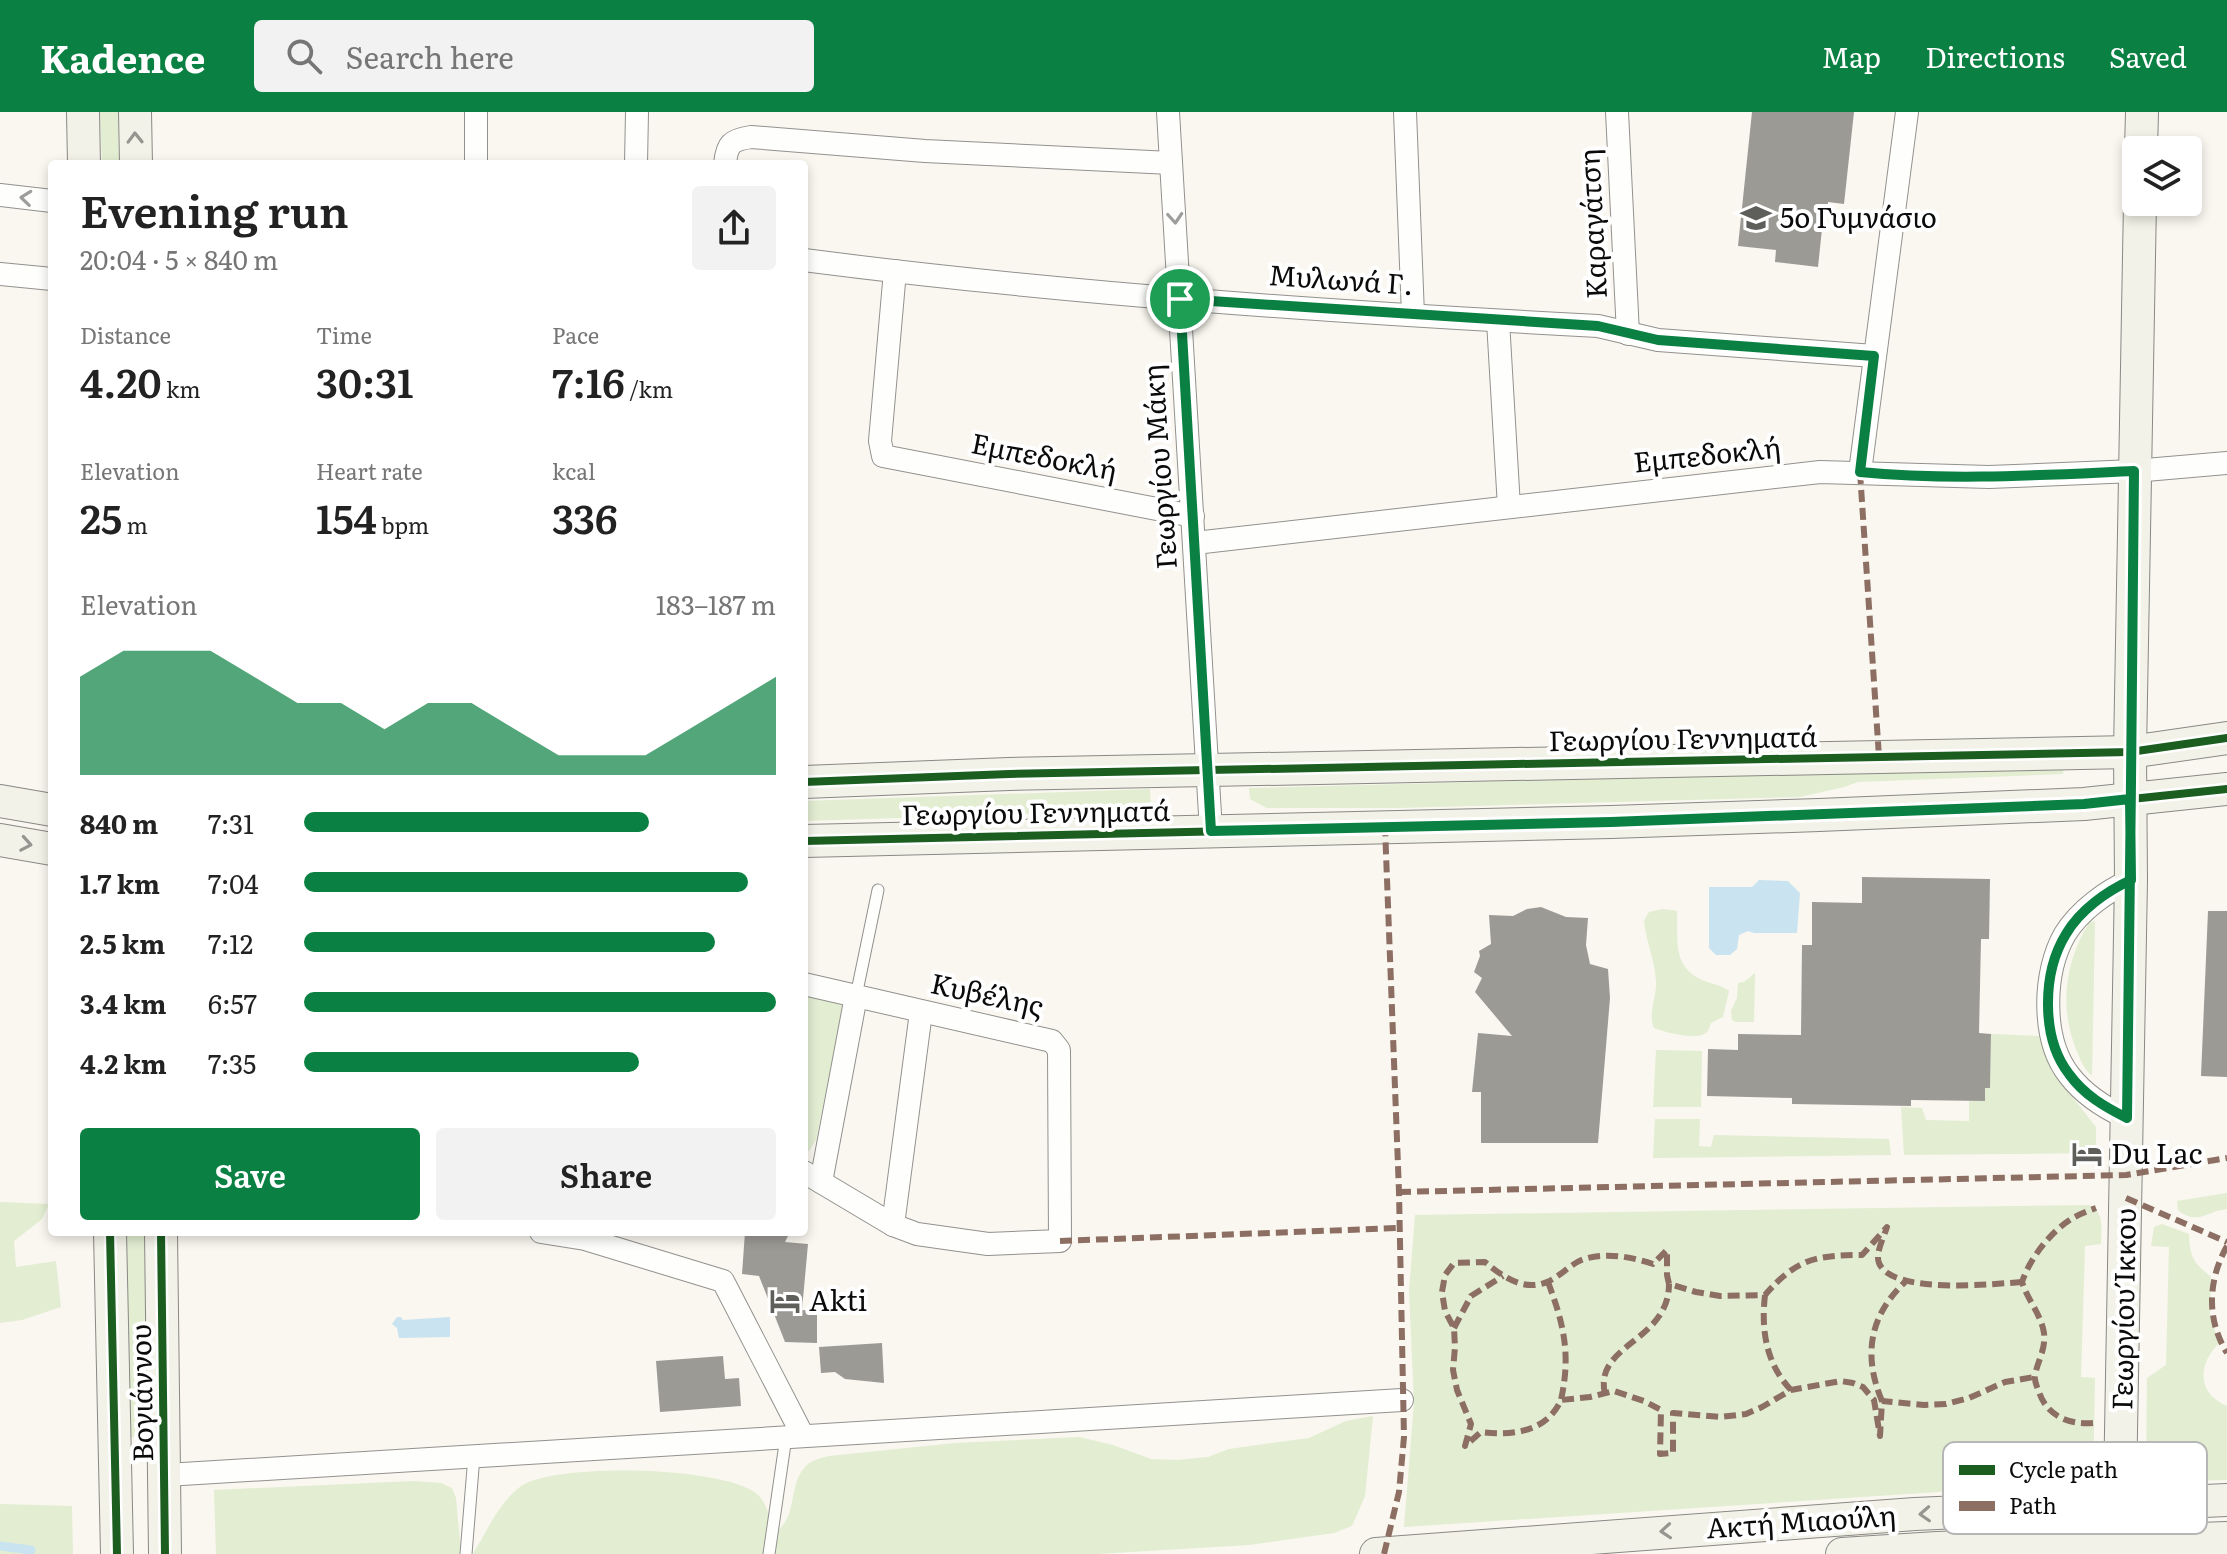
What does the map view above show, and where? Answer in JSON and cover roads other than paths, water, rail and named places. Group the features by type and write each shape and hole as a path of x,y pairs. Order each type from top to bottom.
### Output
{"street":[{"path":"83,112 84,160"},
{"path":"135,112 136,160"},
{"path":"476,112 476,160"},
{"path":"636,160 637,112"},
{"name":"Γεωργίου Μάκη","path":"1168,112 1211,831"},
{"path":"1405,112 1413,315"},
{"name":"Καραγάτση","path":"1617,112 1628,334"},
{"path":"1860,472 1907,112"},
{"path":"2141,136 2142,112"},
{"path":"726,160 728,147 733,142 751,137 925,151 1171,163"},
{"path":"0,195 48,201"},
{"name":"Γεωργίου Ίκκου","path":"2121,1442 2140,216"},
{"name":"Μυλωνά Γ.","path":"808,260 1180,299 1598,326 1658,340 1874,356"},
{"name":"Εμπεδοκλή","path":"895,271 880,441 883,456 1193,516"},
{"path":"0,274 48,279"},
{"path":"1498,321 1509,507"},
{"name":"Εμπεδοκλή","path":"1195,543 1820,472 1989,477 2134,471 2227,463"},
{"name":"Γεωργίου Γεννηματά","path":"808,782 1009,774 2130,752 2227,738"},
{"name":"Γεωργίου Γεννηματά","path":"808,841 1715,819 2084,804 2227,789"},
{"path":"0,801 48,809"},
{"path":"0,840 48,848"},
{"path":"2127,1118 2094,1099 2068,1073 2052,1038 2048,997 2057,951 2066,933 2080,915 2098,900 2131,880"},
{"name":"Κυβέλης","path":"808,985 1052,1041 1059,1050 1060,1241 988,1244 917,1234 893,1225"},
{"path":"856,996 813,1177 893,1225 921,1012"},
{"name":"Βογιάννου","path":"110,1236 117,1554"},
{"name":"Βογιάννου","path":"161,1236 165,1554"},
{"path":"586,1236 723,1281 794,1437"},
{"path":"166,1475 1402,1400"},
{"name":"Ακτή Μιαούλη","path":"2207,1501 2227,1500"},
{"name":"Ακτή Μιαούλη","path":"1376,1554 1943,1514"},
{"name":"Γεωργίου Ίκκου","path":"2119,1534 2119,1542"},
{"name":"Ακτή Μιαούλη","path":"1842,1554 2227,1538"}],"lane":[{"path":"856,996 878,890"},
{"path":"769,1554 794,1437"},
{"path":"466,1554 474,1456"}],"water":[{"path":"1759,880 1788,881 1800,893 1797,933 1748,931 1739,935 1737,949 1730,955 1716,955 1709,948 1709,887 1752,887"},
{"path":"397,1317 403,1320 450,1317 450,1337 399,1338 397,1328 392,1324"}],"waterway":[{"path":"0,1546 31,1550"}],"place":[{"name":"5ο Γυμνάσιο","path":"1756,218"},
{"name":"Du Lac","path":"2087,1154"},
{"name":"Akti","path":"785,1301"}]}
